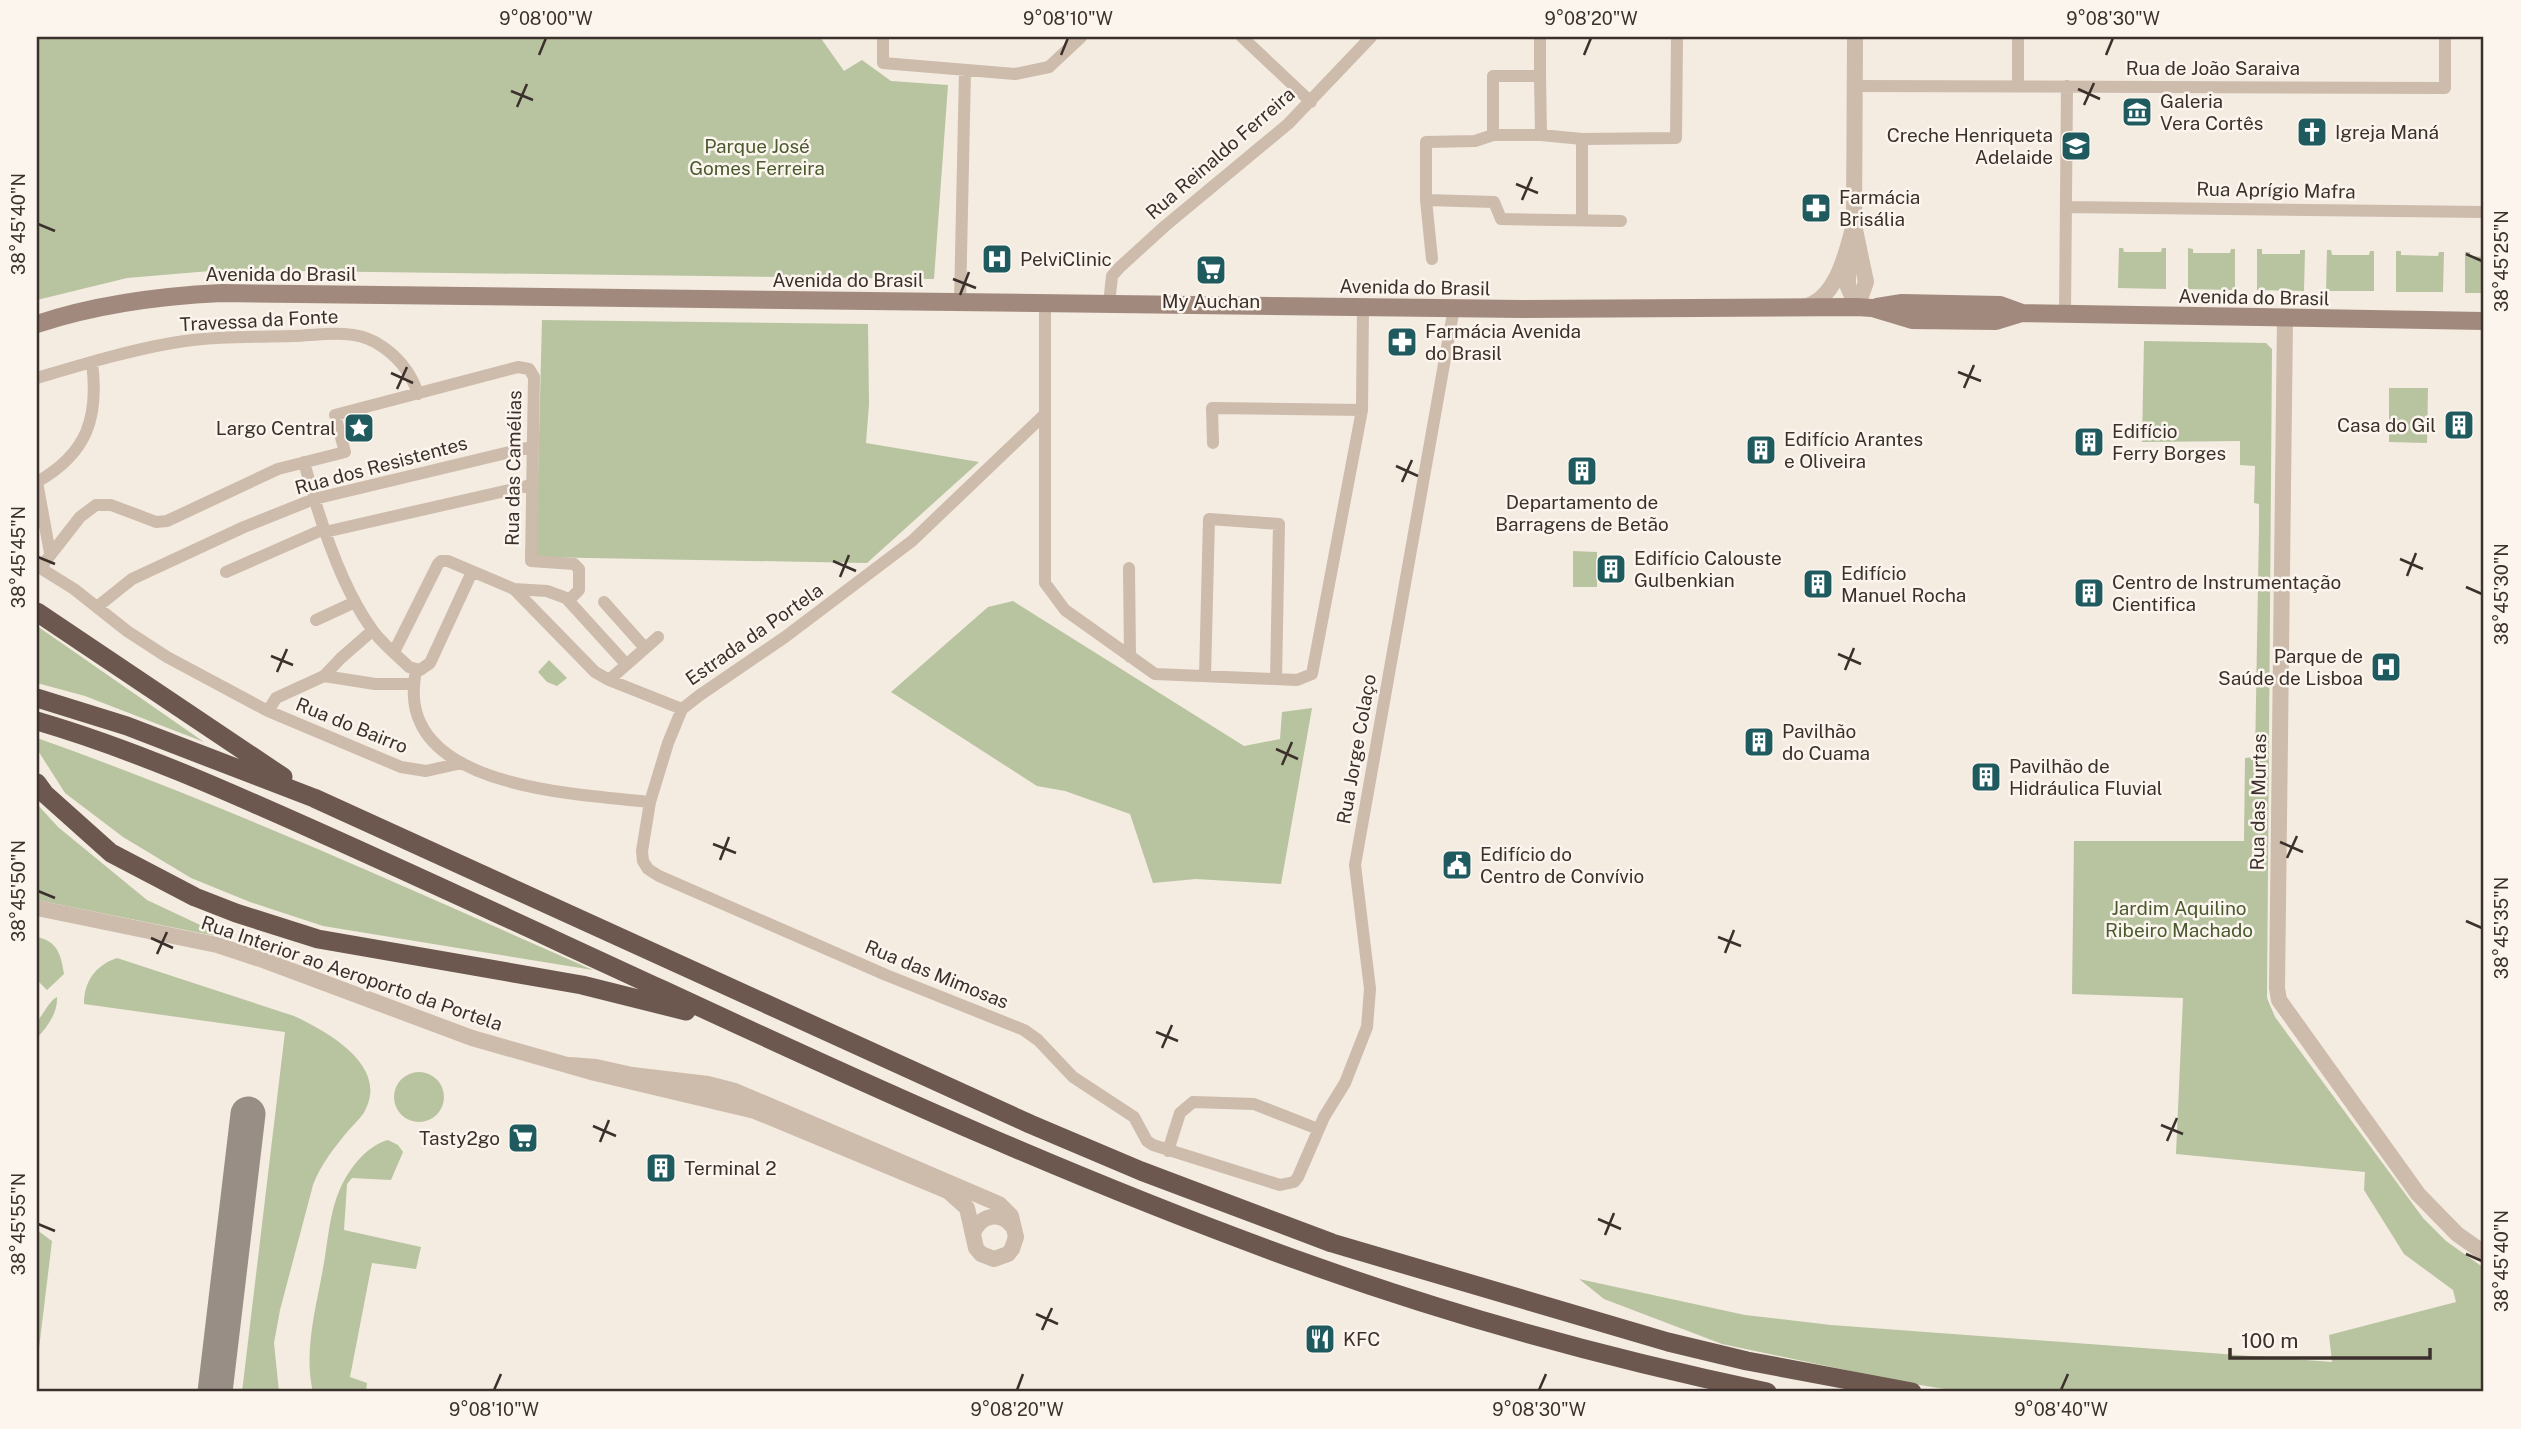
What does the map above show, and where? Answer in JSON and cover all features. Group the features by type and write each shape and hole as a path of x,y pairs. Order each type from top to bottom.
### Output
{"highway":[{"path":"40,615 314,798"},
{"path":"37,698 127,726 314,798 1030,1124 1141,1171 1317,1237 1668,1342 1746,1361 1912,1392"},
{"path":"37,722 130,752 233,794 1007,1145 1225,1234 1322,1269 1528,1333 1767,1392"},
{"path":"37,783 45,794 111,853 195,897 236,912 318,939 582,985 732,1022"}],"main road":[{"name":"Avenida do Brasil","path":"37,324 131,301 222,293 1454,309 1865,308 1912,320 1996,321 2022,313 2484,321"}],"street":[{"path":"883,37 883,63 1015,74 1049,67 1081,37"},
{"path":"1242,37 1311,102"},
{"name":"Rua Reinaldo Ferreira","path":"1109,304 1112,276 1120,267 1288,124 1371,37"},
{"path":"1540,37 1541,135"},
{"path":"1432,259 1426,200 1426,142 1475,141 1493,135 1541,135 1582,139 1676,138 1677,37"},
{"path":"1855,37 1854,225 1866,282 1865,308"},
{"path":"2018,37 2018,85"},
{"name":"Rua de João Saraiva","path":"1854,86 2445,88 2445,37"},
{"path":"960,302 965,71"},
{"path":"1493,135 1493,76 1540,76"},
{"path":"2065,314 2067,86"},
{"path":"1582,139 1582,219"},
{"path":"1426,200 1494,202 1500,219 1621,221"},
{"name":"Rua Aprígio Mafra","path":"2066,207 2484,212"},
{"path":"1799,307 1813,304 1834,282 1854,225"},
{"path":"1848,245 1848,287 1865,308"},
{"path":"1045,303 1045,583 1065,610 1155,674 1297,680 1312,674 1362,410 1363,307"},
{"name":"Rua Jorge Colaço","path":"1294,1182 1302,1171 1318,1129 1345,1083 1367,1027 1370,989 1355,865 1454,309"},
{"name":"Rua das Murtas","path":"2285,318 2277,988 2279,1000 2418,1194 2457,1234 2484,1253"},
{"name":"Travessa da Fonte","path":"37,378 172,343 342,334 374,341 394,356 409,372 418,394"},
{"path":"50,553 37,482 58,470 84,439 90,424 96,390 92,362"},
{"name":"Rua das Camélias","path":"418,394 518,367 529,369 533,373 531,561 574,564 579,569 579,590 571,598 566,598"},
{"path":"39,567 80,517 96,505 111,505 150,521 161,522 278,469 345,452 335,415 418,394"},
{"path":"1213,443 1212,408 1362,410"},
{"name":"Estrada da Portela","path":"659,876 648,869 643,861 642,851 650,802 668,743 682,709 785,638 912,541 1045,414"},
{"name":"Rua dos Resistentes","path":"97,607 132,579 244,527 314,499 531,447"},
{"path":"304,462 325,531 355,602 372,631 409,667 420,670 430,663 472,572"},
{"path":"226,572 325,531 531,485"},
{"path":"1205,676 1209,519 1279,524 1276,679"},
{"path":"394,652 441,561 514,589 547,591 566,598 626,664"},
{"name":"Rua do Bairro","path":"39,567 167,657 268,711 401,767 426,771 462,763"},
{"path":"1129,568 1130,657"},
{"path":"514,589 583,661 608,680 682,709"},
{"path":"316,620 355,602"},
{"path":"604,602 645,648"},
{"path":"268,711 276,698 324,676 372,631"},
{"path":"608,680 658,637"},
{"name":"Rua do Bairro","path":"416,669 414,700 421,725 441,750 462,763 518,785 548,792 650,802"},
{"path":"324,676 375,684 414,684"},
{"name":"Rua das Mimosas","path":"659,876 886,975 1024,1030 1073,1077 1134,1117 1147,1141 1168,1151 1280,1185 1294,1182"},
{"name":"Rua Interior ao Aeroporto da Portela","path":"37,908 217,945 472,1038 570,1065"},
{"path":"570,1065 708,1084 735,1091 989,1199 1011,1216 1016,1242 1008,1254 1001,1258 994,1259 981,1254 976,1248 967,1208 958,1199 933,1184 755,1111 570,1065"},
{"path":"1168,1151 1180,1113 1193,1102 1254,1104 1318,1129"},
{"path":"973,1234 979,1223 990,1216 1003,1218 1013,1227"}],"green space":[{"name":"Parque José Gomes Ferreira","path":"37,37 820,37 844,71 862,60 891,81 948,85 934,279 222,270 127,278 37,300"},
{"path":"2119,248 2123,248 2124,252 2161,252 2162,248 2166,248 2166,289 2118,288"},
{"path":"2188,248 2193,249 2193,253 2230,253 2231,249 2235,249 2235,290 2188,289"},
{"path":"2257,249 2262,249 2262,254 2300,254 2300,250 2305,250 2304,291 2257,290"},
{"path":"2327,250 2331,250 2332,255 2369,255 2370,251 2374,251 2374,291 2326,291"},
{"path":"2396,251 2401,251 2401,255 2438,256 2439,252 2444,252 2443,292 2396,292"},
{"path":"2465,252 2470,252 2470,256 2484,257 2484,293 2465,293"},
{"path":"542,320 868,324 869,404 866,443 979,462 867,563 536,557"},
{"name":"Jardim Aquilino Ribeiro Machado","path":"2144,341 2266,343 2272,349 2267,998 2275,1017 2423,1218 2446,1241 2484,1268 2484,1392 1963,1392 1902,1382 1722,1344 1604,1299 1579,1279 1745,1315 1831,1325 2332,1362 2329,1335 2456,1302 2453,1290 2404,1254 2364,1190 2365,1172 2176,1154 2183,998 2072,994 2074,841 2244,841 2245,758 2255,757 2259,504 2254,503 2255,466 2240,465 2240,441 2142,442"},
{"path":"2389,388 2428,388 2427,443 2389,442"},
{"path":"1573,551 1597,552 1597,587 1573,587"},
{"path":"1013,601 1244,746 1280,739 1282,712 1312,708 1281,884 1196,879 1153,883 1130,814 1065,791 1037,786 891,692 988,607"},
{"path":"37,626 204,742 85,696 37,683"},
{"path":"549,660 567,678 557,686 547,682 538,672"},
{"path":"37,738 247,819 593,970 323,926 250,902 191,878 123,837 65,793 37,749"},
{"path":"37,804 58,827 147,900 230,939 37,900"},
{"path":"37,937 54,945 63,967 64,974 47,990 37,980"},
{"path":"117,958 294,1016 323,1031 352,1053 363,1067 369,1081 370,1097 363,1114 328,1156 313,1185 274,1343 279,1392 242,1392 285,1032 84,1004 86,988 93,975 103,965"},
{"path":"57,997 54,1014 37,1038 37,1021"},
{"path":"419,1072 437,1079 444,1097 437,1115 419,1122 401,1115 394,1097 401,1079"},
{"path":"388,1140 398,1145 403,1152 391,1180 352,1178 347,1184 344,1230 421,1247 416,1269 372,1263 350,1377 367,1383 366,1392 313,1392 310,1344 334,1206 353,1166 372,1147"},
{"path":"37,1230 52,1241 37,1365"}],"taxiway":[{"path":"215,1392 248,1114"}],"place":[{"name":"Galeria Vera Cortês","path":"2137,112"},
{"name":"Igreja Maná","path":"2312,132"},
{"name":"Creche Henriqueta Adelaide","path":"2076,146"},
{"name":"Farmácia Brisália","path":"1816,208"},
{"name":"PelviClinic","path":"997,259"},
{"name":"My Auchan","path":"1211,270"},
{"name":"Farmácia Avenida do Brasil","path":"1402,342"},
{"name":"Casa do Gil","path":"2459,425"},
{"name":"Largo Central","path":"359,428"},
{"name":"Edifício Ferry Borges","path":"2089,442"},
{"name":"Edifício Arantes e Oliveira","path":"1761,450"},
{"name":"Departamento de Barragens de Betão","path":"1582,471"},
{"name":"Edifício Calouste Gulbenkian","path":"1611,569"},
{"name":"Edifício Manuel Rocha","path":"1818,584"},
{"name":"Centro de Instrumentação Cientifica","path":"2089,593"},
{"name":"Parque de Saúde de Lisboa","path":"2386,667"},
{"name":"Pavilhão do Cuama","path":"1759,742"},
{"name":"Pavilhão de Hidráulica Fluvial","path":"1986,777"},
{"name":"Edifício do Centro de Convívio","path":"1457,865"},
{"name":"Tasty2go","path":"523,1138"},
{"name":"Terminal 2","path":"661,1168"},
{"name":"KFC","path":"1320,1339"}]}
